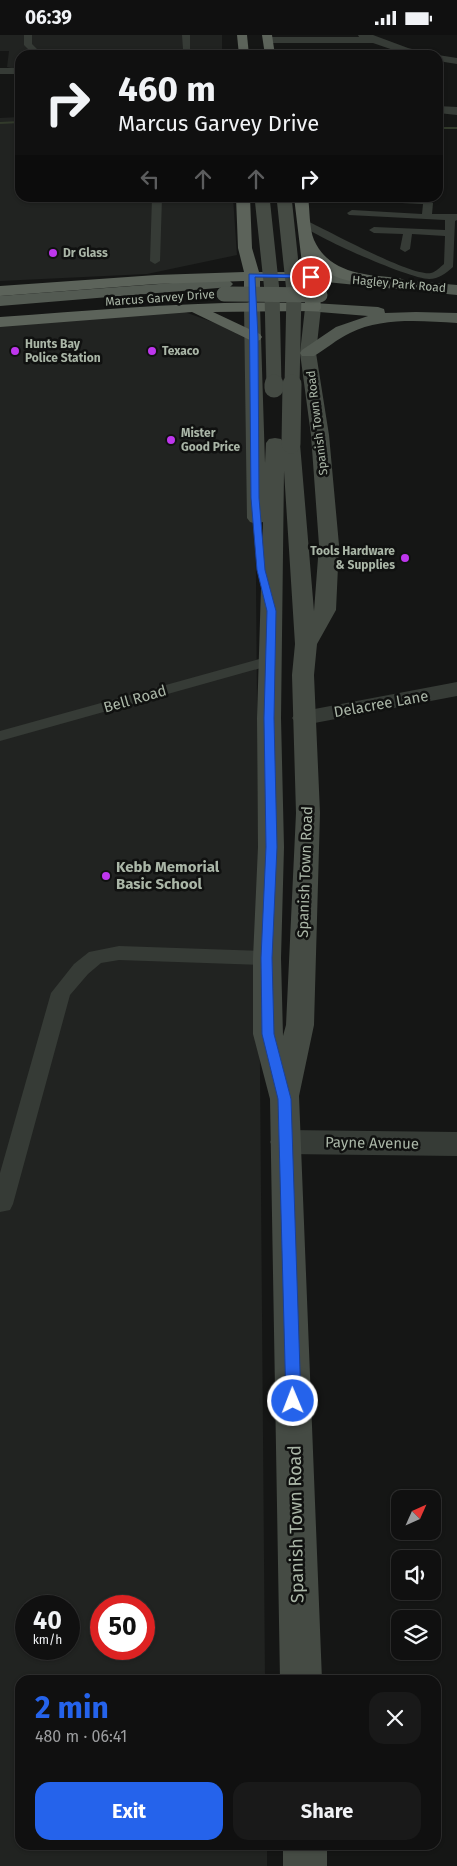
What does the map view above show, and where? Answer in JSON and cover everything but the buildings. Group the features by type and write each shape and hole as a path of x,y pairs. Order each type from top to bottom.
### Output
{"highway":[{"path":"242,35 244,50"},
{"name":"Spanish Town Road","path":"243,202 245,248 252,275 252,306"},
{"name":"Spanish Town Road","path":"302,202 306,239 316,291"},
{"path":"306,239 313,255 327,269 350,277 399,283"},
{"path":"168,279 218,271 239,259 245,248"},
{"name":"Marcus Garvey Drive","path":"0,291 252,275 316,291"},
{"name":"Marcus Garvey Drive","path":"0,321 183,308 252,306 316,291"},
{"path":"183,308 213,316 254,337"}],"main road":[{"path":"263,202 272,291 275,405"},
{"name":"Spanish Town Road","path":"285,202 294,293 281,437 271,611 269,718 271,847 266,958 268,1034 284,1099 300,1675"},
{"name":"Hagley Park Road","path":"316,291 399,283 457,290"},
{"name":"Marcus Garvey Drive","path":"0,301 225,284 316,291"},
{"name":"Spanish Town Road","path":"306,644 325,610 329,545 320,435 308,353 316,291"},
{"name":"Hagley Park Road","path":"316,291 457,299"},
{"name":"Hagley Park Road","path":"316,291 457,308"},
{"name":"Hagley Park Road","path":"316,291 432,316 457,319"},
{"name":"Marcus Garvey Drive","path":"0,310 224,294 316,291"},
{"name":"Spanish Town Road","path":"252,306 254,337 255,498 261,570 271,611"},
{"path":"308,353 346,328 360,323 395,318 432,316"},
{"name":"Spanish Town Road","path":"281,437 306,644 303,675 308,813 300,1025 284,1099"},
{"path":"305,1850 305,1866"}],"street":[{"path":"268,38 367,37 403,50"},
{"path":"443,58 457,61"},
{"path":"0,71 15,71"},
{"path":"443,110 457,111"},
{"name":"Delacree Lane","path":"304,718 457,689"},
{"name":"Payne Avenue","path":"286,1142 457,1144"}],"lane":[{"path":"28,35 28,45 34,50"},
{"path":"185,50 187,49 186,35"},
{"path":"155,261 157,202"},
{"path":"425,202 428,203 427,216"},
{"path":"352,213 456,218"},
{"path":"304,223 407,271 430,276 449,265 450,220 456,218"},
{"path":"374,230 449,233"},
{"path":"405,249 408,231"},
{"name":"Bell Road","path":"0,736 270,661"},
{"path":"2,1204 61,993 82,969 96,957 119,953 266,958"}],"shaded area":[{"path":"0,35 222,35 222,50 15,50 15,69 7,67 9,51 0,51"},
{"path":"15,117 15,202 233,202 237,255 147,274 0,281 0,118"},
{"path":"182,311 254,337 265,1675 15,1675 15,1850 267,1850 267,1866 0,1866 0,325"}],"waterway":[{"path":"0,123 15,122"},
{"path":"443,128 457,128"}],"place":[{"name":"Dr Glass","path":"53,253"},
{"name":"Hunts Bay Police Station","path":"15,351"},
{"name":"Texaco","path":"152,351"},
{"name":"Mister Good Price","path":"171,440"},
{"name":"Tools Hardware & Supplies","path":"405,558"},
{"name":"Kebb Memorial Basic School","path":"106,876"}],"route":[{"path":"293,1401 284,1099 268,1034 266,958 271,847 269,718 271,611 261,570 255,498 252,275 311,277"}]}
